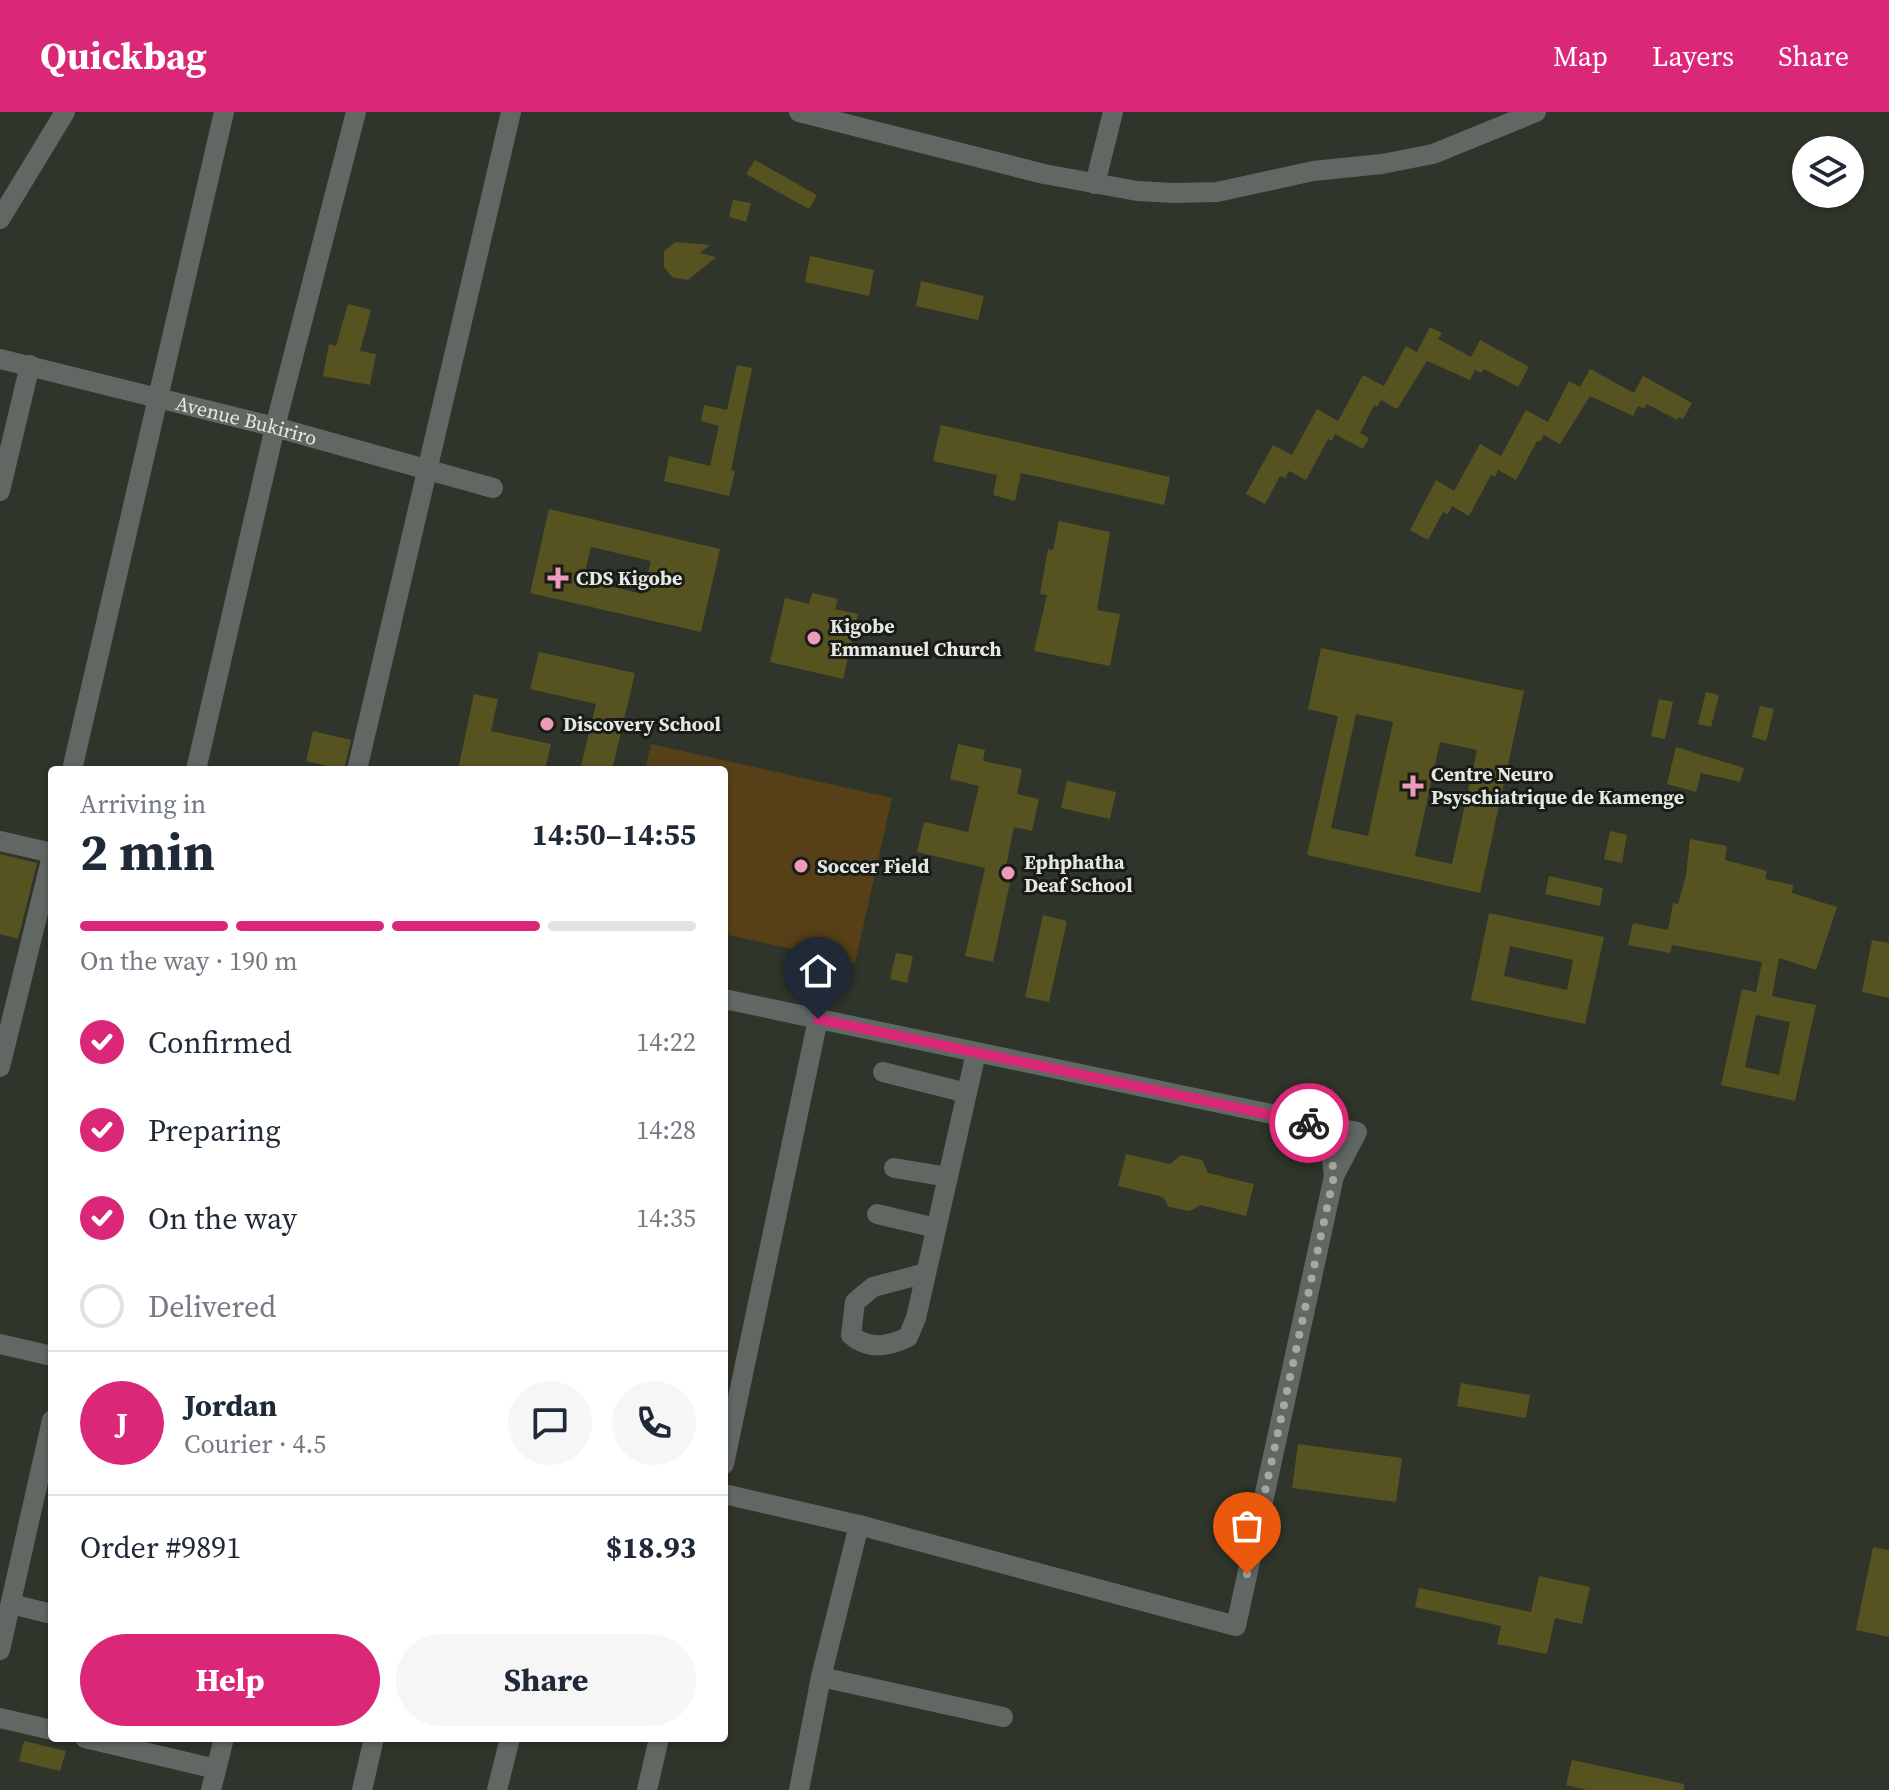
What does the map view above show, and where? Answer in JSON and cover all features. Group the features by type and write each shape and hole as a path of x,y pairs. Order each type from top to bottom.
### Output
{"street":[{"path":"0,219 65,112"},
{"path":"73,766 224,112"},
{"path":"197,766 275,427 356,112"},
{"path":"358,766 511,112"},
{"path":"799,112 1095,184 1137,191 1217,192 1313,171 1382,164 1433,154 1536,112"},
{"path":"1095,184 1113,112"},
{"name":"Avenue Bukiriro","path":"0,359 275,427 493,488"},
{"path":"0,491 30,365"},
{"path":"0,841 48,853"},
{"path":"0,1067 48,870"},
{"path":"728,1000 1357,1132 1334,1176 1236,1626 859,1525 728,1495"},
{"path":"728,1445 818,1019"},
{"path":"926,1273 976,1053"},
{"path":"883,1072 967,1093"},
{"path":"1328,1127 1334,1176"},
{"path":"894,1168 948,1177"},
{"path":"877,1214 936,1228"},
{"path":"0,1344 48,1355"},
{"path":"0,1650 43,1500 48,1456"},
{"path":"799,1790 821,1677 859,1525"},
{"path":"11,1604 48,1613"},
{"path":"821,1677 1003,1717"},
{"path":"0,1718 48,1729"},
{"path":"102,1742 216,1769"},
{"path":"211,1790 223,1742"},
{"path":"362,1790 373,1742"},
{"path":"497,1790 509,1742"},
{"path":"647,1790 658,1742"}],"shaded area":[{"name":"Soccer Field","path":"651,744 892,798 855,963 728,935 728,766 646,766"}],"building":[{"path":"755,160 817,195 809,209 746,174"},
{"path":"733,200 751,203 746,222 729,217"},
{"path":"675,242 710,245 700,253 716,257 688,280 672,277 664,267 664,251"},
{"path":"810,256 874,270 869,296 805,282"},
{"path":"921,281 984,296 978,320 916,306"},
{"path":"348,304 371,310 360,351 376,354 370,385 323,376 329,344 336,346"},
{"path":"1430,327 1442,333 1438,339 1471,357 1480,340 1529,367 1518,387 1484,369 1481,373 1475,370 1470,380 1427,361 1397,409 1381,400 1377,407 1374,405 1360,433 1369,438 1363,449 1335,434 1332,441 1328,439 1306,480 1289,471 1285,478 1280,476 1265,504 1246,494 1273,445 1292,455 1317,409 1338,421 1363,375 1384,386 1406,346 1417,352"},
{"path":"737,365 752,368 731,470 735,471 729,496 664,481 669,456 710,466 719,426 701,421 704,405 727,410"},
{"path":"1590,369 1634,393 1643,376 1692,403 1683,419 1678,417 1677,420 1647,404 1644,409 1638,406 1633,416 1590,396 1560,444 1544,435 1540,442 1537,441 1516,480 1498,470 1495,477 1491,475 1469,516 1452,506 1448,514 1443,512 1428,540 1410,530 1436,480 1454,491 1480,444 1501,456 1526,410 1548,422 1569,381 1580,387"},
{"path":"941,425 1170,477 1164,505 1021,473 1015,501 993,495 997,475 933,461"},
{"name":"CDS Kigobe","path":"549,509 720,549 701,632 530,593","holes":["591,547 651,561 643,594 583,580"]},
{"path":"1059,521 1110,532 1097,610 1120,614 1110,666 1034,651 1047,595 1040,594 1048,549 1053,550"},
{"name":"Kigobe Emmanuel Church","path":"812,593 838,599 835,609 858,614 843,679 770,662 785,598 809,604"},
{"name":"Centre Neuro Psyschiatrique de Kamenge","path":"1321,648 1524,691 1480,893 1307,855 1338,716 1308,709","holes":["1356,714 1393,722 1368,836 1331,828","1440,742 1477,750 1452,864 1415,856"]},
{"path":"539,652 635,673 613,766 581,766 596,704 530,689"},
{"path":"1706,692 1719,695 1711,727 1698,724"},
{"path":"474,694 498,699 491,731 551,744 546,766 459,766"},
{"path":"1659,699 1673,702 1665,739 1651,736"},
{"path":"1760,706 1774,709 1766,741 1752,737"},
{"path":"313,731 351,740 345,766 306,761"},
{"path":"958,744 985,750 983,761 1022,769 1017,794 1039,799 1032,831 1014,827 1004,876 1011,878 993,962 965,956 985,868 917,852 924,822 968,832 979,786 950,779"},
{"path":"1676,747 1744,768 1740,782 1701,773 1696,792 1667,784"},
{"path":"1067,781 1116,792 1110,819 1061,808"},
{"path":"1610,831 1627,835 1622,863 1604,859"},
{"path":"1690,839 1727,846 1725,860 1767,871 1765,879 1793,885 1792,893 1837,907 1816,970 1779,958 1772,996 1816,1005 1795,1101 1721,1085 1742,989 1756,992 1762,962 1672,945 1670,953 1628,945 1633,923 1668,930 1673,903 1678,904 1686,875","holes":["1756,1015 1790,1022 1779,1075 1745,1067"]},
{"path":"0,854 37,863 18,939 0,934"},
{"path":"1549,876 1603,888 1600,906 1545,894"},
{"path":"1489,913 1604,937 1585,1024 1471,1000","holes":["1510,946 1573,960 1567,990 1504,976"]},
{"path":"1043,915 1067,921 1049,1002 1025,997"},
{"path":"1872,940 1889,943 1889,998 1862,992"},
{"path":"896,953 913,956 907,983 890,979"},
{"path":"1126,1154 1170,1164 1181,1155 1202,1160 1208,1173 1254,1184 1246,1216 1200,1205 1190,1211 1169,1207 1163,1197 1118,1186"},
{"path":"1461,1383 1530,1395 1526,1418 1457,1406"},
{"path":"1298,1444 1402,1458 1396,1502 1292,1488"},
{"path":"1873,1547 1889,1550 1889,1637 1856,1630"},
{"path":"1539,1576 1590,1587 1582,1624 1555,1618 1547,1654 1497,1644 1501,1626 1415,1607 1419,1588 1531,1612"},
{"path":"24,1741 66,1751 60,1771 19,1761"},
{"path":"1572,1760 1684,1784 1684,1790 1586,1790 1566,1785"}],"way so far":[{"path":"1247,1574 1334,1176 1328,1127 1309,1123"}],"place":[{"name":"CDS Kigobe","path":"558,578"},
{"name":"Kigobe Emmanuel Church","path":"814,638"},
{"name":"Discovery School","path":"547,724"},
{"name":"Centre Neuro Psyschiatrique de Kamenge","path":"1413,786"},
{"name":"Soccer Field","path":"801,866"},
{"name":"Ephphatha Deaf School","path":"1008,873"}],"route":[{"path":"818,1019 1309,1123"}]}
